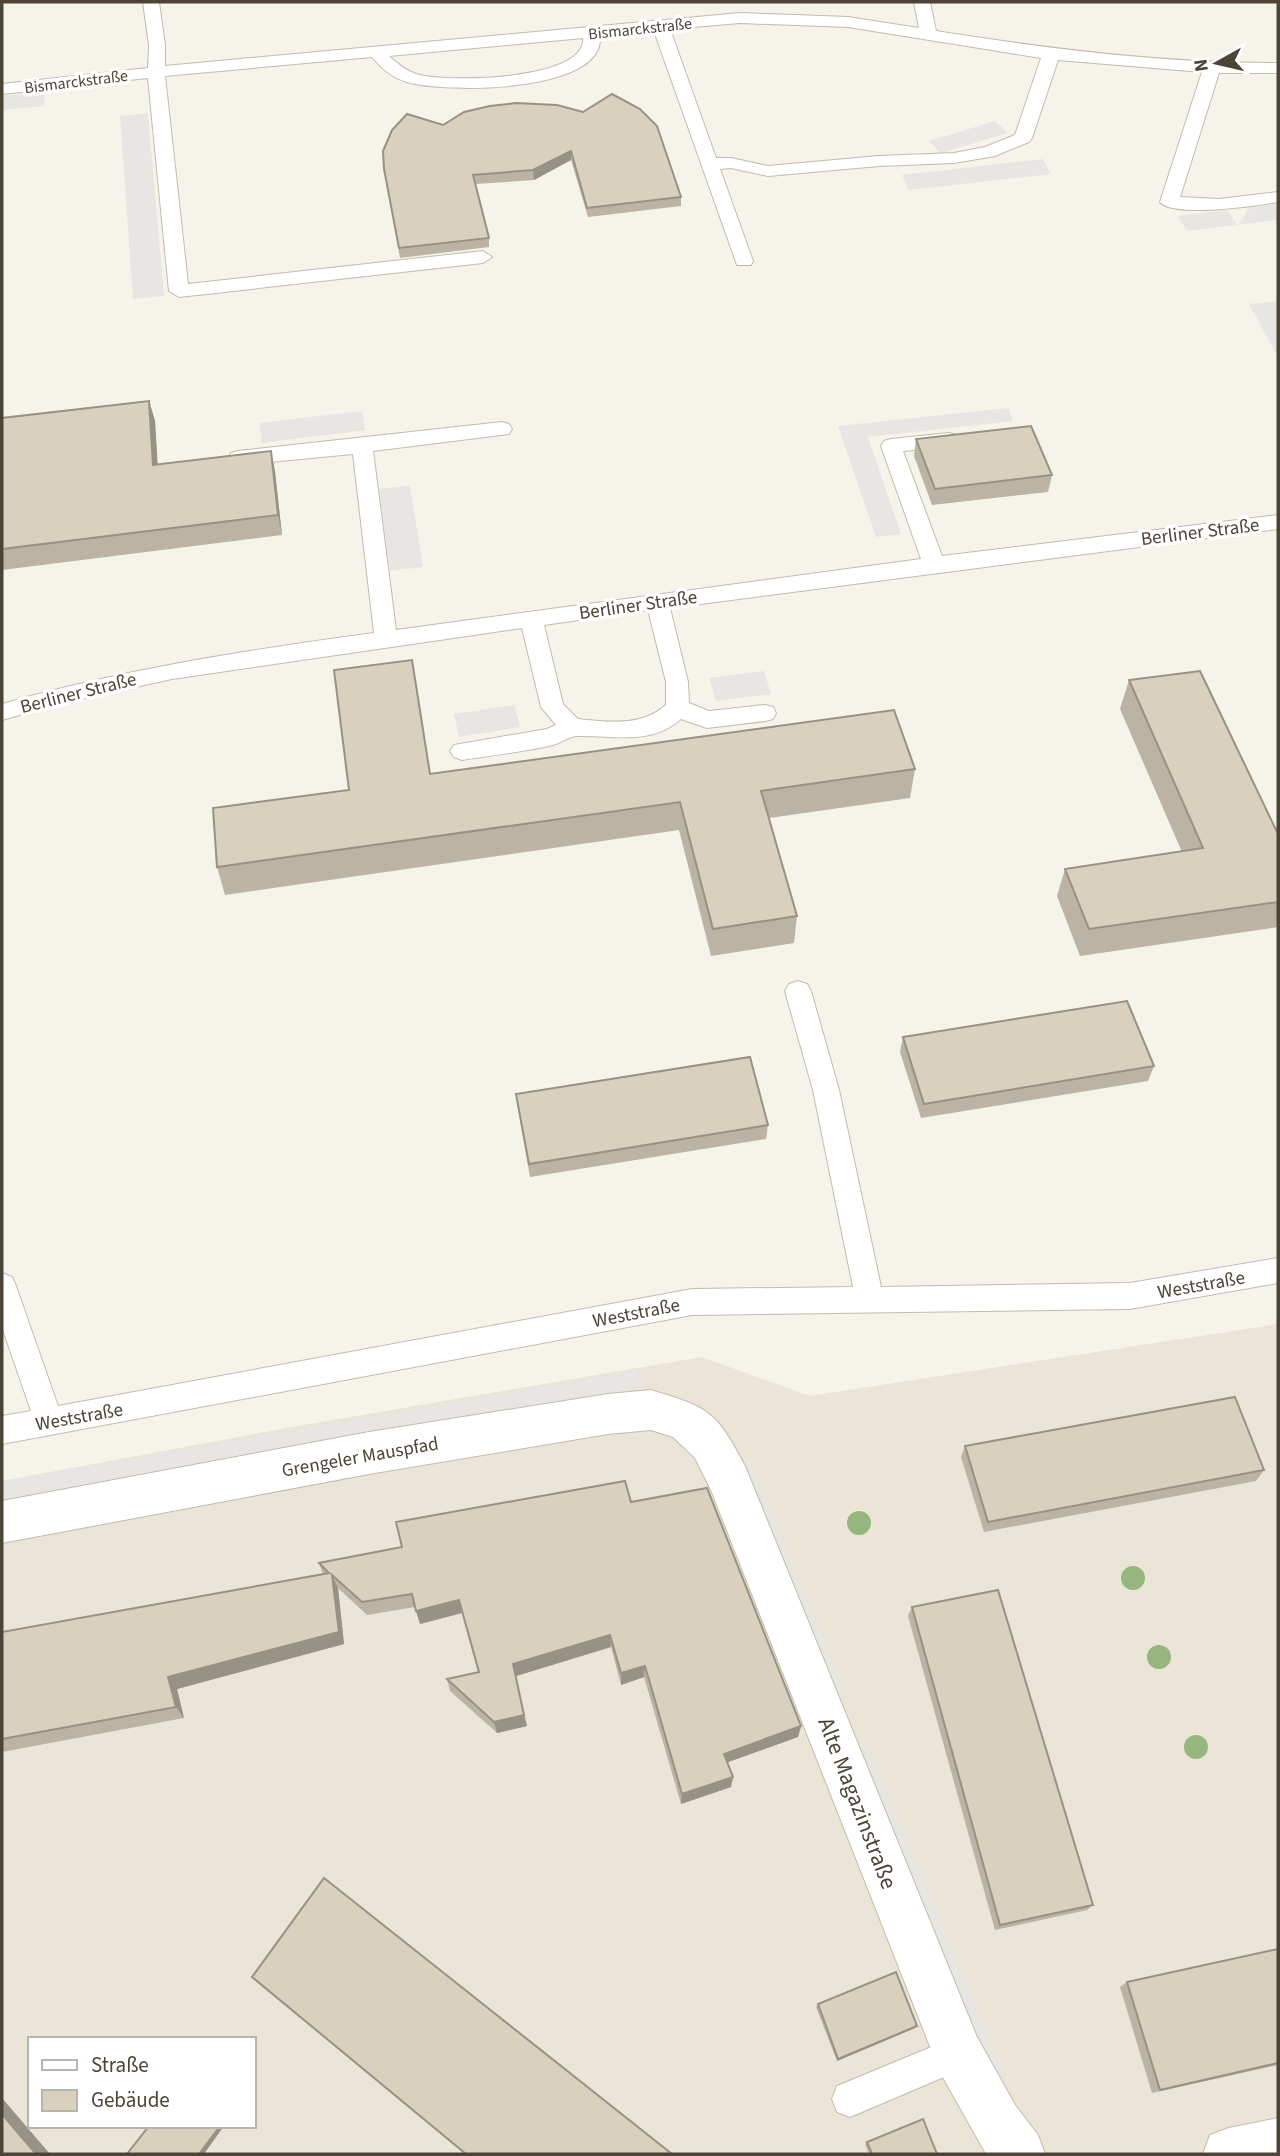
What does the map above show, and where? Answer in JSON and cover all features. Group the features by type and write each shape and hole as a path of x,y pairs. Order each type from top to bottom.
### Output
{"street":[{"name":"Grengeler Mauspfad","path":"2,1522 369,1453 608,1413 651,1409 687,1421 710,1444"},
{"name":"Alte Magazinstraße","path":"710,1444 729,1481 806,1668 958,2054 990,2115 1019,2154"},
{"path":"1229,2154 1278,2144"}],"lane":[{"path":"150,2 157,45 156,72 179,291 483,257"},
{"path":"674,2 666,25 744,261"},
{"path":"922,2 928,34"},
{"name":"Bismarckstraße","path":"2,89 156,72 740,18 834,22 1051,54 1212,68 1278,68"},
{"path":"378,53 389,67 412,79 447,84 507,79 557,72 576,64 592,44 592,33"},
{"path":"710,163 731,163 768,171 879,161 954,158 989,152 1023,138 1051,54"},
{"path":"1212,68 1169,202 1219,205 1278,197"},
{"path":"217,461 502,429"},
{"path":"934,564 891,446 973,438"},
{"path":"362,446 386,640"},
{"name":"Berliner Straße","path":"2,712 58,695 140,676 657,601 1278,522"},
{"path":"462,751 552,737 572,727 636,730 667,720 678,708 677,682 657,601"},
{"path":"531,619 552,707 572,727"},
{"path":"678,708 707,720 765,713"},
{"path":"798,990 826,1090 870,1300"},
{"name":"Weststraße","path":"2,1430 692,1302 1130,1296 1278,1271"},
{"path":"2,1286 50,1422"},
{"path":"850,2099 958,2054"}],"shaded area":[{"path":"44,92 45,106 2,110 2,96"},
{"path":"148,113 164,296 133,299 120,116"},
{"path":"995,121 1008,133 941,153 929,141"},
{"path":"1043,159 1051,174 909,190 902,175"},
{"path":"1278,204 1278,220 1238,225 1250,207"},
{"path":"1227,210 1237,225 1187,231 1178,216"},
{"path":"1278,301 1278,357 1249,304"},
{"path":"1008,408 1013,421 868,437 901,534 876,537 838,426"},
{"path":"362,411 365,430 262,443 259,423"},
{"path":"410,485 423,567 390,571 379,489"},
{"path":"764,671 771,694 716,701 709,678"},
{"path":"514,705 520,727 459,737 454,714"},
{"path":"1278,1324 1278,2154 2,2154 2,1481 292,1427 702,1357 810,1396"},
{"path":"638,1370 646,1397 2,1512 2,1481"},
{"path":"749,1458 844,1689 828,1695 734,1463"},
{"path":"866,1741 1004,2075 986,2082 850,1747"}],"building":[{"path":"612,94 640,109 657,126 681,197 587,208 571,151 533,170 473,175 489,238 399,248 383,151 392,130 407,114 443,125 464,112 516,103 557,105 583,112"},
{"path":"149,401 153,465 271,451 278,515 2,549 2,418"},
{"path":"1031,426 1052,475 935,489 916,439"},
{"path":"412,660 430,774 894,710 915,769 761,791 797,916 713,929 680,802 217,867 213,808 349,790 334,670"},
{"path":"1200,671 1278,832 1278,902 1089,929 1065,869 1203,848 1129,680"},
{"path":"1127,1001 1154,1066 924,1104 903,1037"},
{"path":"750,1057 768,1125 529,1164 516,1094"},
{"path":"1235,1397 1264,1470 988,1522 965,1446"},
{"path":"625,1481 631,1502 707,1488 801,1726 724,1754 733,1777 682,1794 645,1666 621,1673 610,1635 513,1664 524,1715 494,1722 447,1679 479,1672 459,1600 416,1611 412,1594 362,1602 332,1575 339,1632 168,1677 176,1707 2,1739 2,1632 329,1573 319,1563 402,1547 396,1522"},
{"path":"998,1590 1093,1905 1000,1925 912,1607"},
{"path":"324,1878 672,2154 466,2154 252,1977"},
{"path":"1278,1949 1278,2063 1160,2090 1127,1982"},
{"path":"896,1972 917,2026 838,2059 818,2004"},
{"path":"2,2114 36,2154 2,2154"},
{"path":"923,2119 937,2154 872,2154 867,2142"},
{"path":"147,2128 218,2128 199,2154 127,2154"}]}
